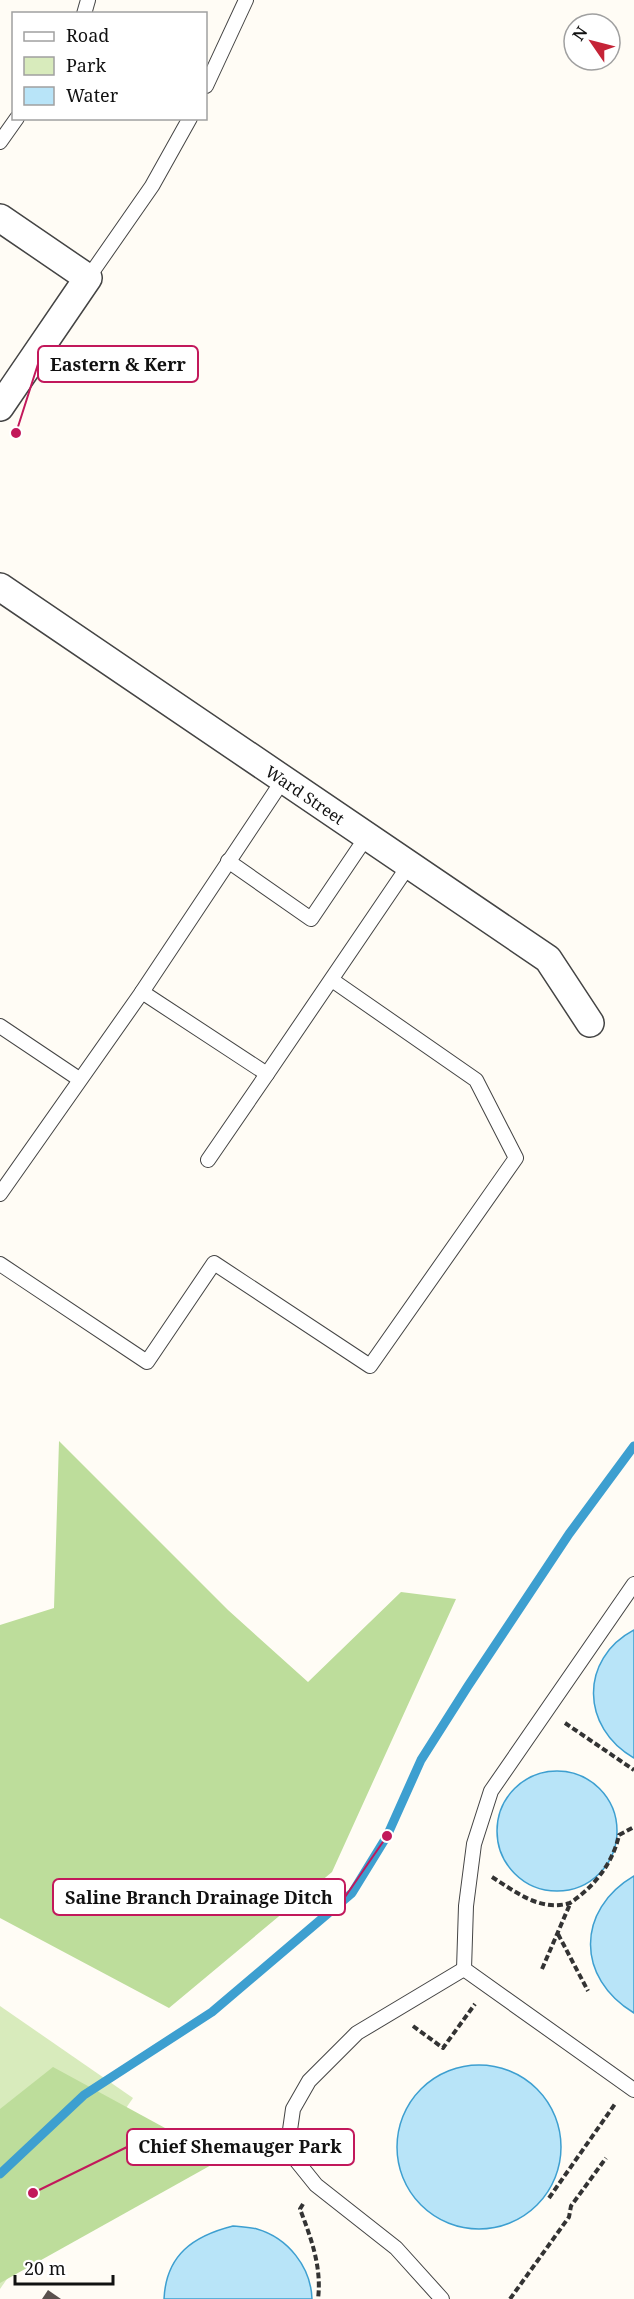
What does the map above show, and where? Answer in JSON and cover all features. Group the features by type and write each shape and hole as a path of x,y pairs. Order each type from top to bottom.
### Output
{"street":[{"path":"0,218 88,278 0,407"},
{"name":"Ward Street","path":"0,587 548,959 590,1023"}],"lane":[{"path":"207,84 246,0"},
{"path":"0,142 16,120"},
{"path":"88,278 152,186 189,120"},
{"path":"0,1194 142,992 283,780"},
{"path":"228,861 311,919 367,836"},
{"path":"208,1160 409,865"},
{"path":"0,1264 147,1362 214,1263 370,1366 516,1158 476,1080 332,980"},
{"path":"142,992 267,1074"},
{"path":"0,1026 79,1079"},
{"path":"464,1969 466,1906 474,1844 491,1791 634,1584"},
{"path":"464,1969 631,2088"},
{"path":"442,2299 396,2248 316,2185 291,2154 290,2130 293,2109 309,2081 357,2033 464,1969"}],"path":[{"path":"546,1709 634,1770"},
{"path":"542,1969 570,1903 606,1868 612,1859 619,1835 634,1827"},
{"path":"472,1863 530,1900 544,1904 570,1903"},
{"path":"558,1934 588,1990"},
{"path":"393,2012 443,2048 487,1986"},
{"path":"549,2198 631,2088"},
{"path":"510,2299 569,2217 571,2206 606,2158"},
{"path":"316,2185 300,2209 318,2265 318,2299"}],"green space":[{"path":"59,1441 228,1610 308,1682 401,1592 456,1599 332,1872 169,2008 0,1918 0,1625 54,1608"},
{"path":"0,2006 133,2098 0,2289"},
{"path":"53,2067 222,2159 0,2283 0,2109"}],"water":[{"path":"634,1630 634,1758 617,1745 604,1729 596,1712 594,1694 596,1675 603,1658 616,1643"},
{"path":"557,1771 580,1776 599,1789 612,1808 617,1831 612,1854 599,1873 580,1886 557,1891 534,1886 515,1873 502,1854 497,1831 502,1808 515,1789 534,1776"},
{"path":"634,1876 634,2013 615,1998 601,1982 593,1963 590,1944 593,1925 601,1907 615,1890"},
{"path":"479,2065 510,2071 537,2089 555,2116 561,2147 555,2178 537,2205 510,2223 479,2229 448,2223 421,2205 403,2178 397,2147 403,2116 421,2089 448,2071"},
{"path":"233,2226 248,2227 268,2233 288,2247 302,2265 311,2287 312,2299 164,2299 170,2270 184,2250 206,2235"}],"building":[{"path":"48,2290 61,2299 42,2299"}],"waterway":[{"path":"0,2174 84,2095 212,2012 352,1893 387,1836 421,1760 569,1534 634,1446"}],"place":[{"name":"Eastern & Kerr","path":"16,433"},
{"name":"Saline Branch Drainage Ditch","path":"387,1836"},
{"name":"Chief Shemauger Park","path":"33,2193"}]}
